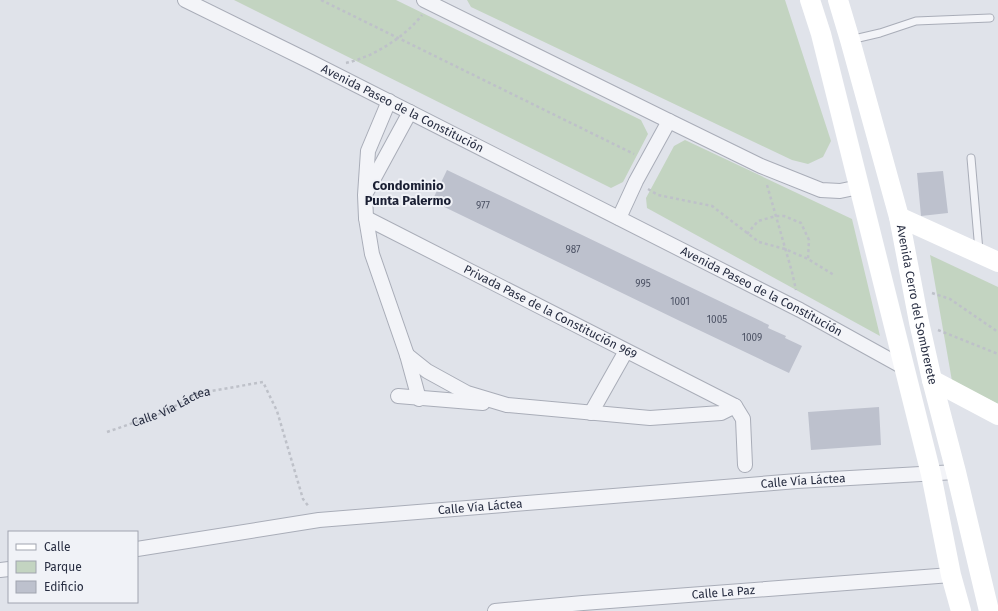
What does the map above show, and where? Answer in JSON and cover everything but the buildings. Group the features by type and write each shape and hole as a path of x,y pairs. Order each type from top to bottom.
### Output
{"main road":[{"path":"810,0 822,34 903,367 931,474 961,611"},
{"name":"Avenida Cerro del Sombrerete","path":"838,0 899,217 919,322 932,380 992,607"},
{"path":"899,217 998,262"},
{"path":"932,380 998,415"}],"street":[{"name":"Avenida Paseo de la Constitución","path":"185,0 389,101 619,218 816,319 903,367"},
{"path":"448,0 452,15"},
{"path":"427,2 761,166 821,190 840,191 859,187"},
{"path":"389,101 368,151 365,195 366,218 372,254 407,355 418,399"},
{"path":"365,195 410,112"},
{"path":"619,218 636,181 669,121"},
{"name":"Privada Pase de la Constitución 969","path":"366,218 735,406"},
{"path":"591,413 626,351"},
{"path":"407,355 428,370 467,393 507,405"},
{"path":"398,396 418,399 507,405 650,418 721,413 735,406 743,419 745,465"},
{"name":"Calle Vía Láctea","path":"319,520 797,482 956,472"},
{"path":"138,549 319,520"},
{"name":"Calle La Paz","path":"495,611 583,607 952,575"}],"lane":[{"path":"850,40 880,33 916,21 990,18"},
{"path":"971,158 979,253"}],"path":[{"path":"321,0 632,153"},
{"path":"323,68 359,60 390,44 416,22 427,2"},
{"path":"761,166 792,272"},
{"path":"636,181 658,195 712,206 759,242 785,249 808,259 834,275"},
{"path":"748,234 758,221 776,216 784,216 802,223 809,240 808,259"},
{"path":"912,286 950,299 998,332"},
{"path":"919,322 998,354"},
{"name":"Calle Vía Láctea","path":"107,432 162,413 200,393 264,382 277,411 303,499 319,520"}],"green space":[{"path":"234,0 396,0 641,120 648,134 623,182 611,188"},
{"path":"467,0 785,0 831,141 823,157 808,164 792,160 471,7"},
{"path":"685,140 852,219 880,336 647,208 646,198 674,146"},
{"path":"930,255 998,287 998,404 952,381"}],"district":[{"name":"Condominio Punta Palermo","path":"408,192"}]}
